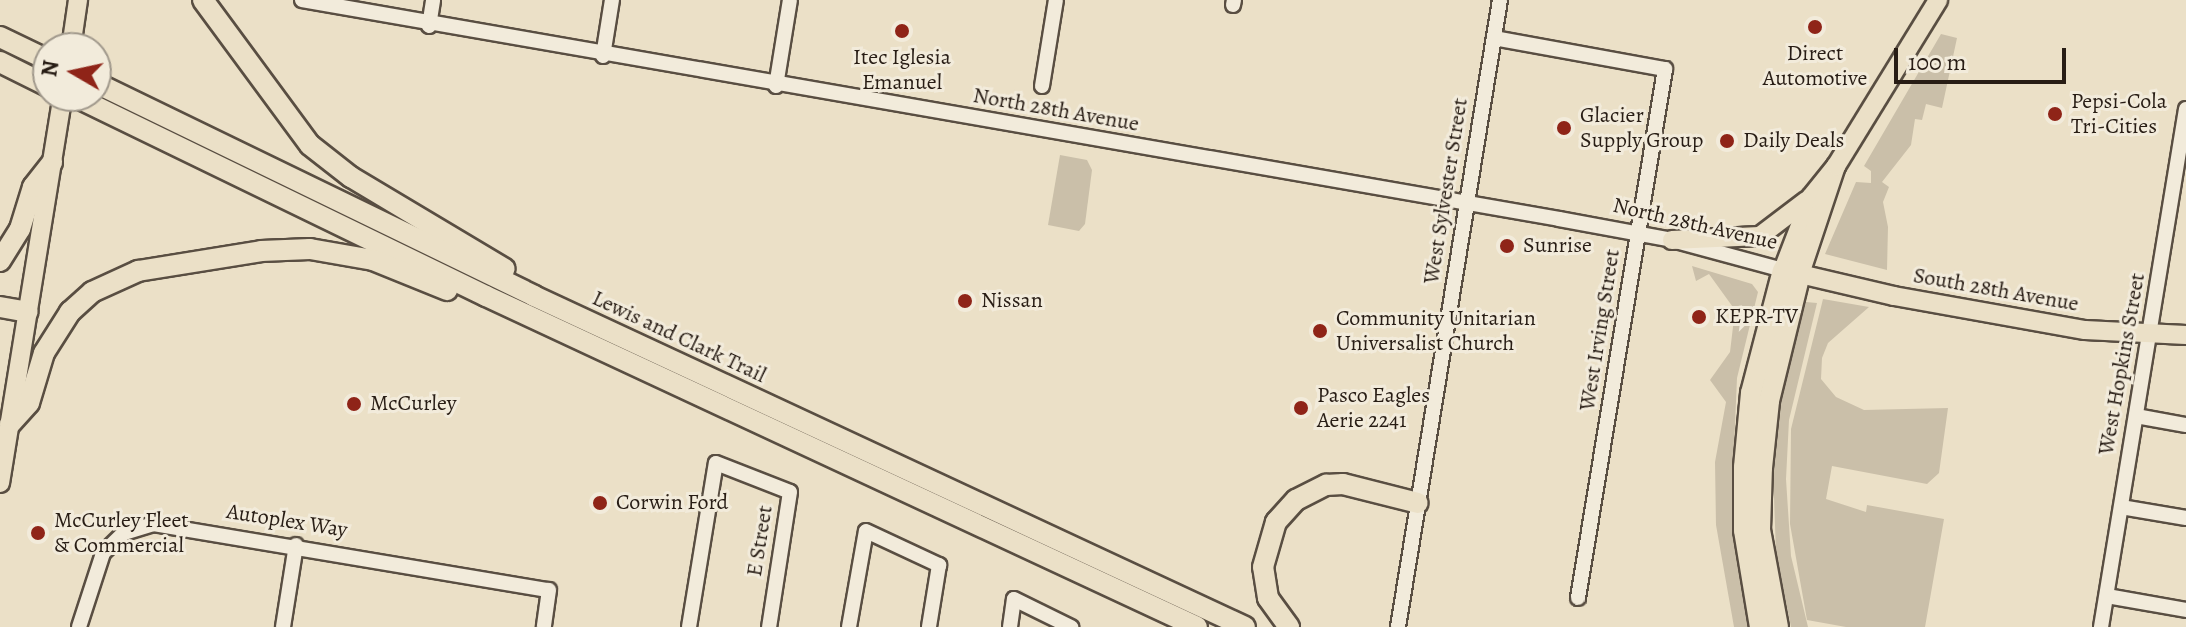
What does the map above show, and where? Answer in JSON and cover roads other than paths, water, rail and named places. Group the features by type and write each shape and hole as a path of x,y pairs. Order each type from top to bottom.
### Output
{"highway":[{"path":"203,0 310,145 351,177 513,274 534,296"},
{"path":"0,37 32,52"},
{"path":"0,62 32,79"},
{"path":"0,79 32,91"},
{"name":"Lewis and Clark Trail","path":"112,91 534,296 1245,627"},
{"name":"Lewis and Clark Trail","path":"107,112 486,296 1197,627"},
{"path":"0,261 20,229 33,187 52,163"},
{"path":"10,424 29,403 44,353 70,312 92,292 138,271 261,251 310,249 359,256 444,290 486,296"},
{"path":"1760,627 1744,530 1744,467 1751,393 1792,272"},
{"path":"1778,627 1760,530 1762,468 1769,401 1792,272"},
{"path":"0,307 28,312"},
{"path":"1289,627 1268,598 1263,567 1276,522 1296,500 1326,485 1343,484 1418,503"}],"main road":[{"path":"73,32 78,0"},
{"path":"1672,240 1760,236 1791,217 1836,166 1938,0"},
{"path":"0,483 60,112"},
{"path":"1792,272 1836,166"},
{"path":"1792,272 1811,197"},
{"name":"South 28th Avenue","path":"1792,272 1894,296 2085,330 2186,335"}],"street":[{"name":"North 28th Avenue","path":"302,0 429,26 1672,240 1792,272"},
{"path":"429,26 433,0"},
{"path":"603,56 612,0"},
{"path":"776,86 790,0"},
{"path":"1042,86 1056,0"},
{"name":"West Sylvester Street","path":"1398,627 1500,0"},
{"name":"West Irving Street","path":"1494,38 1665,69 1578,598"},
{"name":"West Hopkins Street","path":"2101,627 2186,109"},
{"path":"2136,416 2186,425"},
{"name":"E Street","path":"689,627 716,463 790,492 769,627"},
{"path":"2121,507 2186,518"},
{"name":"Autoplex Way","path":"79,627 103,553 139,528 163,525 549,590 544,627"},
{"path":"849,627 866,531 939,565 929,627"},
{"path":"283,627 296,545"},
{"path":"2107,596 2186,610"},
{"path":"1010,627 1014,599 1071,627"}],"place":[{"name":"Direct Automotive","path":"1815,27"},
{"name":"Itec Iglesia Emanuel","path":"902,31"},
{"name":"Pepsi-Cola Tri-Cities","path":"2055,114"},
{"name":"Glacier Supply Group","path":"1564,128"},
{"name":"Daily Deals","path":"1727,141"},
{"name":"Sunrise","path":"1507,246"},
{"name":"Nissan","path":"965,301"},
{"name":"KEPR-TV","path":"1699,317"},
{"name":"Community Unitarian Universalist Church","path":"1320,331"},
{"name":"McCurley","path":"354,404"},
{"name":"Pasco Eagles Aerie 2241","path":"1301,408"},
{"name":"Corwin Ford","path":"600,503"},
{"name":"McCurley Fleet & Commercial","path":"38,533"}]}
